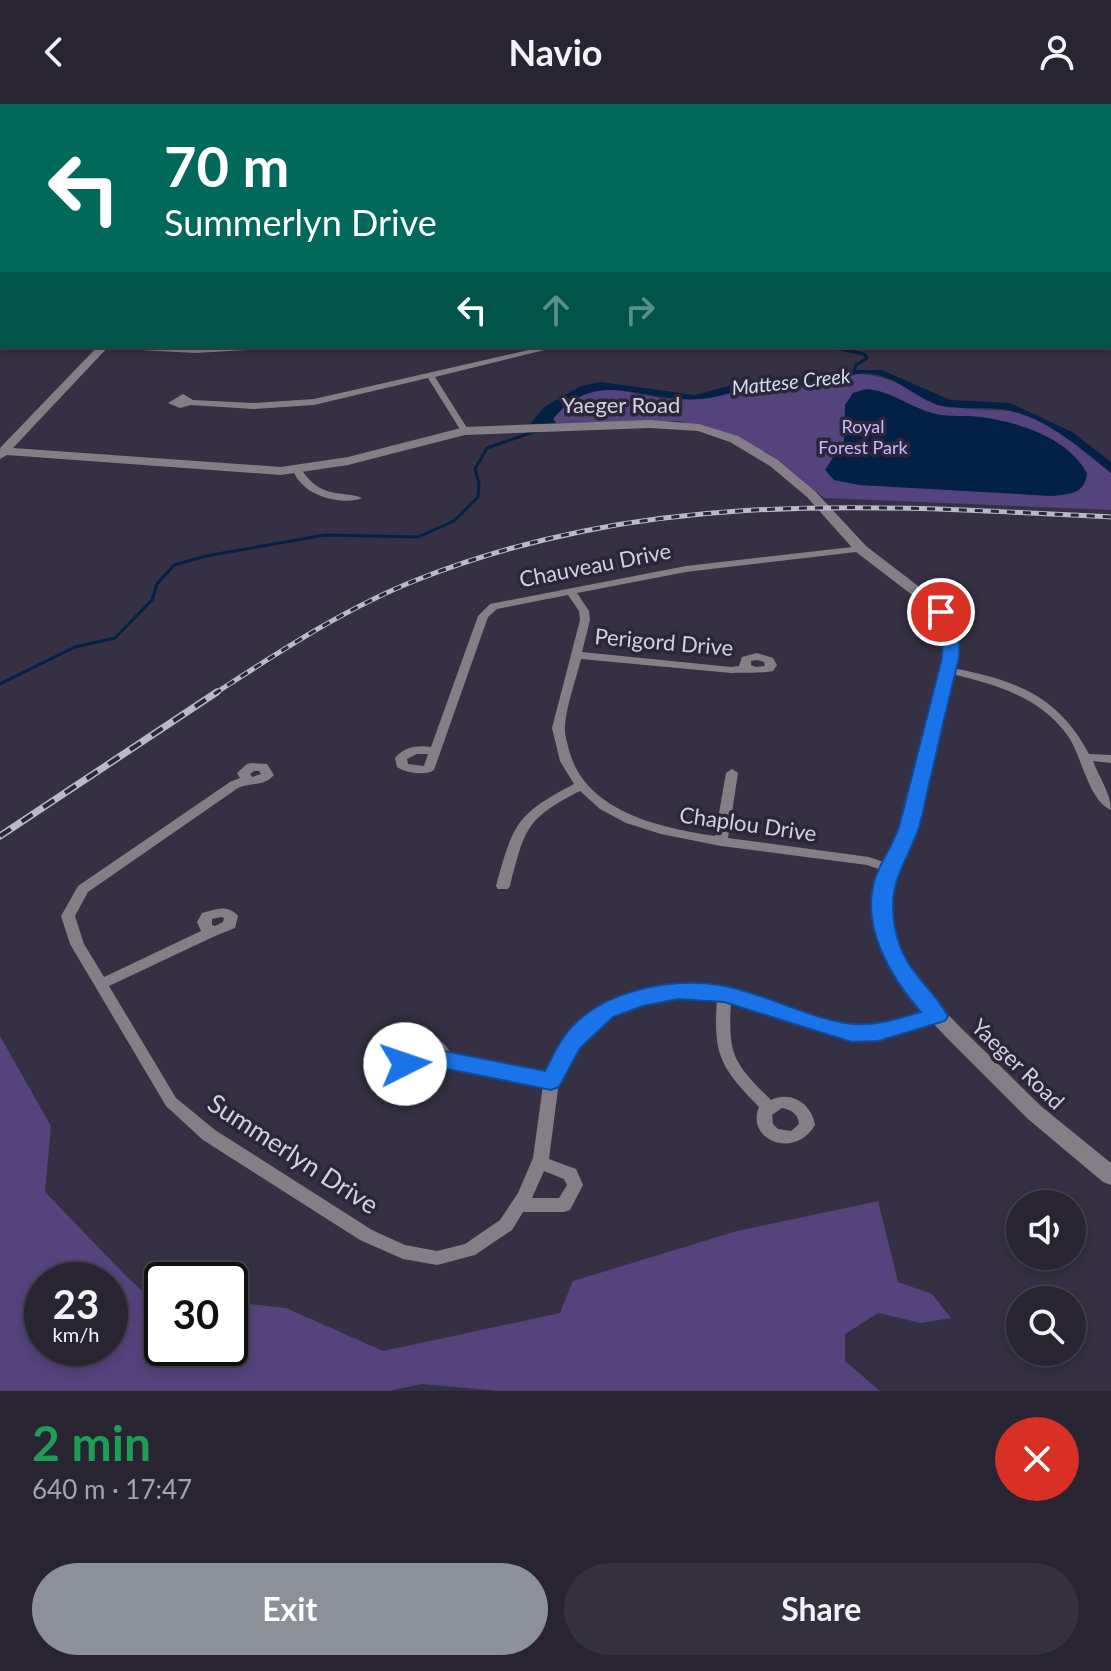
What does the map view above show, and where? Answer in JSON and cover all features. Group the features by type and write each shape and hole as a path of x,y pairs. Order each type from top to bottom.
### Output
{"street":[{"name":"Yaeger Road","path":"2,453 102,348"},
{"path":"137,348 240,348"},
{"path":"206,348 219,349"},
{"path":"191,402 253,406 314,402 549,348"},
{"path":"431,376 465,431"},
{"name":"Yaeger Road","path":"2,453 246,470 297,469 348,461 465,431 666,424 699,428 734,439 761,454 799,483 861,549 927,599 945,618 952,636 947,670 908,829 890,869 882,900 890,947 910,986 937,1016 1027,1105 1111,1176"},
{"path":"297,469 304,482 316,492 357,498"},
{"name":"Chauveau Drive","path":"435,751 483,616 494,606 686,569 861,549"},
{"name":"Chaplou Drive","path":"570,590 585,616 558,728 560,746 580,786 634,823 676,836 869,861 890,869"},
{"name":"Perigord Drive","path":"577,655 747,669"},
{"path":"947,670 999,681 1046,704 1071,730 1100,792 1111,806"},
{"path":"1085,757 1111,759"},
{"path":"721,842 732,773"},
{"name":"Summerlyn Drive","path":"245,780 102,874 78,897 68,916 77,944 171,1102 209,1135 366,1235 403,1252 437,1258 453,1256 497,1233 519,1205 539,1162 551,1081 572,1042 606,1011 641,998 678,991 724,994 852,1033 878,1032 937,1016"},
{"path":"503,886 514,844 530,813 580,786"},
{"path":"101,984 212,931"},
{"path":"724,994 722,1043 729,1067 768,1107"},
{"path":"444,1059 551,1081"},
{"path":"519,1205 564,1205 572,1196 575,1185 570,1174 539,1162"}],"green space":[{"name":"Royal Forest Park","path":"857,374 893,381 950,405 1021,412 1041,418 1062,431 1111,473 1111,510 824,498 780,461 735,435 679,421 556,423 553,419 561,408 590,391 606,388 666,399 761,386 815,384"},
{"path":"0,1036 51,1126 45,1192 113,1262 24,1262 24,1366 128,1366 128,1278 144,1292 144,1366 248,1366 248,1304 286,1308 383,1351 560,1313 573,1281 737,1231 878,1201 898,1282 932,1294 951,1318 921,1323 878,1313 845,1334 845,1361 880,1391 500,1391 421,1384 389,1391 0,1391"}],"water":[{"path":"847,370 882,370 950,400 1010,403 1072,432 1111,462 1111,473 1060,434 1033,419 1002,409 935,404 888,379 868,373 808,384 753,387 701,399 604,390 570,403 553,419 556,423 530,424 544,407 581,386 601,382 694,395 737,384 836,376"},
{"path":"866,389 885,393 936,414 995,419 1040,433 1078,460 1087,473 1086,480 1076,492 1052,496 859,485 834,480 825,470 844,441 845,405 853,393"}],"waterway":[{"path":"834,348 864,354 867,358 856,365 854,371"},
{"name":"Mattese Creek","path":"732,386 795,380"},
{"name":"Mattese Creek","path":"0,684 75,647 115,638 152,600 157,584 174,565 206,556 325,535 418,537 454,521 478,497 479,483 475,469 487,448 536,431"}],"railway":[{"path":"214,694 314,631 392,590 505,550 591,530 676,517 761,510 934,509 1111,517"},
{"path":"0,836 217,692"}],"route":[{"path":"405,1064 424,1070 436,1067 444,1059 551,1081 572,1042 606,1011 641,998 678,991 724,994 810,1023 861,1034 937,1016 910,986 895,961 885,930 882,889 908,829 950,658 952,636 941,612"}]}
